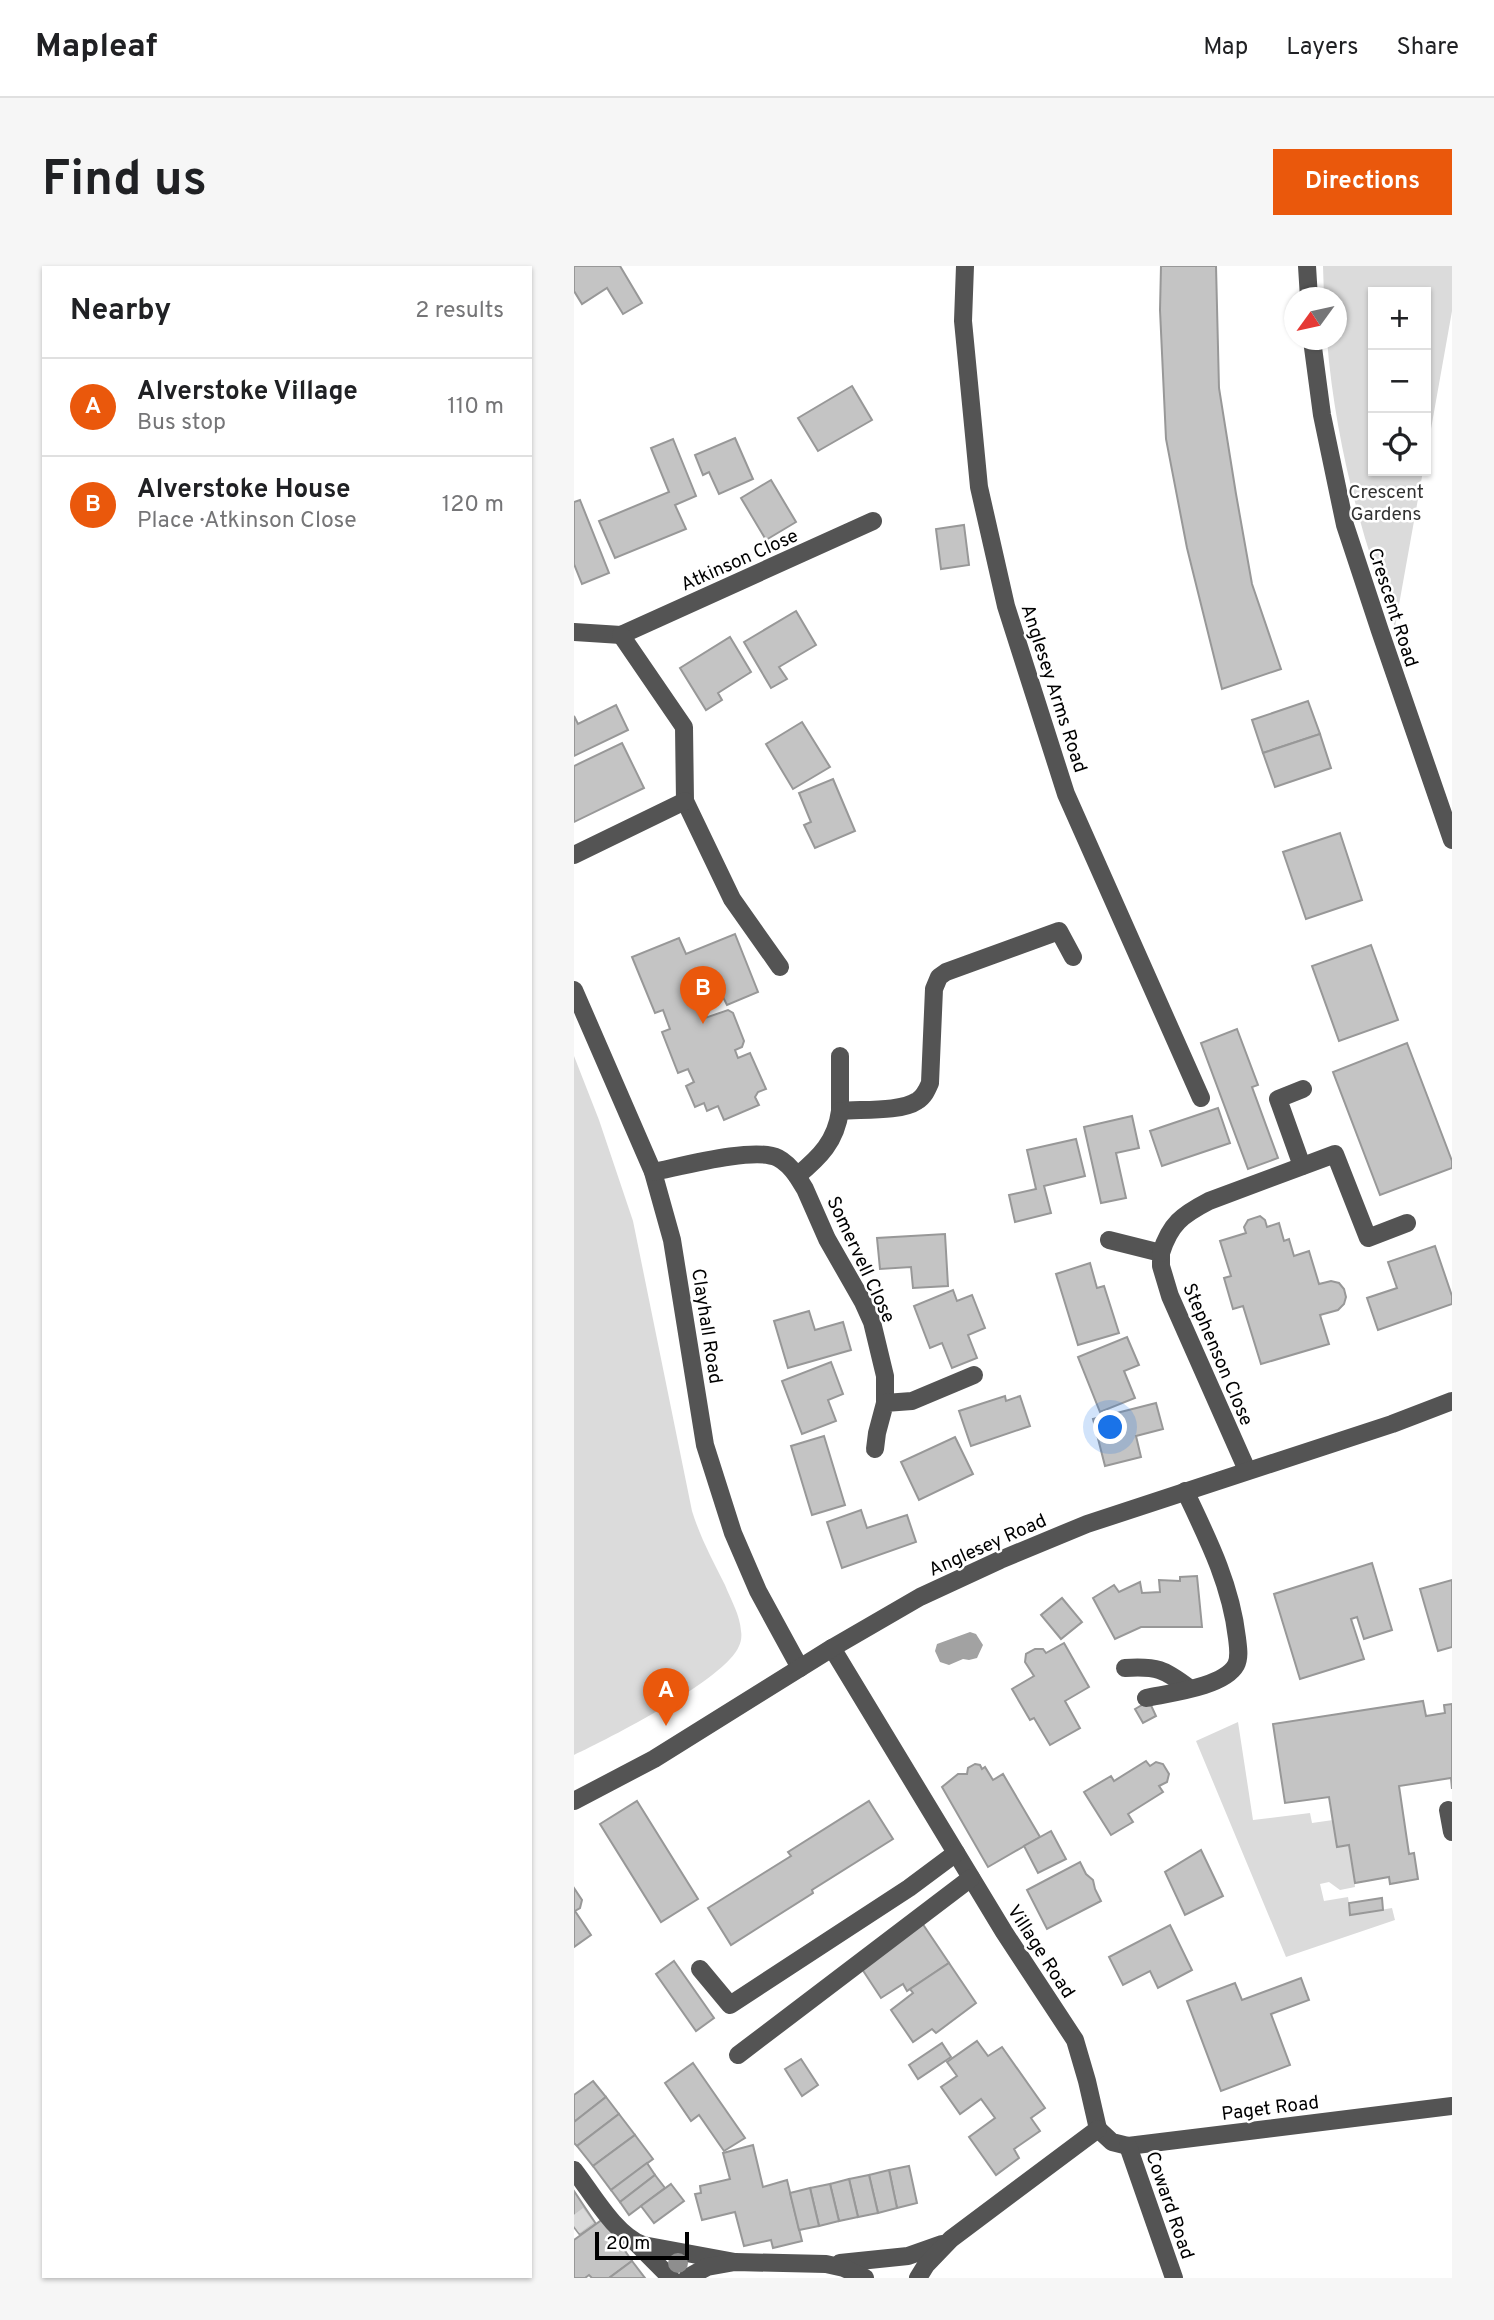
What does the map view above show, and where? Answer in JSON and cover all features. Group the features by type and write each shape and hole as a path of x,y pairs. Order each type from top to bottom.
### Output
{"street":[{"name":"Anglesey Arms Road","path":"965,266 963,321 979,487 1006,606 1066,794 1201,1098"},
{"path":"1307,266 1308,287"},
{"name":"Crescent Road","path":"1313,350 1322,415 1345,525 1452,840"},
{"name":"Atkinson Close","path":"574,632 621,635 873,521"},
{"path":"621,635 684,727 685,801 732,899 779,967"},
{"path":"574,855 685,801"},
{"path":"840,1111 909,1105 926,1092 932,1073 934,989 939,977 946,972 1059,931 1073,957"},
{"name":"Clayhall Road","path":"574,990 653,1172 672,1240 705,1445 733,1533 758,1591 800,1668"},
{"path":"797,1177 824,1152 836,1131 840,1111 840,1056"},
{"path":"1302,1166 1278,1099 1303,1089"},
{"name":"Somervell Close","path":"653,1172 759,1154 778,1158 797,1177 872,1322 885,1376 885,1403 875,1449"},
{"path":"1109,1240 1161,1253 1172,1228 1190,1211 1209,1201 1335,1154 1368,1238 1407,1223"},
{"name":"Stephenson Close","path":"1161,1253 1161,1266 1170,1296 1247,1471"},
{"path":"885,1403 912,1401 974,1375"},
{"name":"Anglesey Road","path":"574,1801 654,1759 832,1648 920,1597 1000,1560 1087,1524 1392,1424 1452,1401"},
{"path":"1146,1698 1209,1684 1236,1666 1239,1653 1234,1615 1225,1581 1185,1491"},
{"name":"Village Road","path":"832,1648 971,1878 1075,2040 1098,2129"},
{"path":"1125,1668 1151,1666 1173,1676 1189,1688"},
{"path":"1448,1810 1452,1832"},
{"path":"699,1969 730,2005 909,1888 956,1853"},
{"path":"738,2055 971,1878"},
{"name":"Paget Road","path":"1128,2146 1452,2106"},
{"path":"636,2242 735,2262 826,2264 908,2256 932,2249 951,2239 1098,2129 1112,2142 1128,2146"},
{"name":"Coward Road","path":"1128,2146 1174,2278"},
{"path":"574,2170 595,2209 636,2242 671,2278"},
{"path":"918,2278 926,2265 951,2239"},
{"path":"687,2278 707,2267 735,2262"},
{"path":"826,2264 844,2268 865,2278"}],"green space":[{"name":"Crescent Gardens","path":"1323,266 1452,266 1452,311 1431,429 1431,287 1368,287 1368,476 1422,476 1395,627 1360,521 1336,414 1328,350 1347,350 1347,287 1324,287"},
{"path":"574,1056 633,1221 692,1511 735,1608 741,1641 730,1660 690,1691 574,1755"},
{"path":"1238,1722 1253,1820 1310,1813 1312,1823 1333,1820 1349,1845 1355,1887 1340,1890 1329,1882 1320,1884 1324,1901 1348,1897 1351,1915 1392,1908 1395,1920 1286,1957 1196,1741"}],"shaded area":[{"path":"970,1632 976,1634 983,1645 977,1658 963,1659 949,1665 940,1662 935,1651 937,1644"}],"building":[{"path":"574,266 620,266 642,303 623,314 607,288 582,304 574,291"},
{"path":"1161,266 1216,266 1219,388 1236,494 1252,584 1281,669 1222,689 1187,548 1166,439 1160,310"},
{"path":"852,386 872,420 818,451 798,418"},
{"path":"735,438 753,479 719,494 709,472 703,475 695,455"},
{"path":"673,439 696,496 675,505 686,529 615,558 599,521 669,492 651,448"},
{"path":"771,480 796,522 766,540 741,498"},
{"path":"580,500 609,573 582,584 574,564 574,502"},
{"path":"964,525 969,565 941,569 936,529"},
{"path":"796,611 816,645 779,667 787,679 771,688 744,642"},
{"path":"730,637 751,672 718,693 722,700 706,710 680,668"},
{"path":"1308,701 1320,734 1263,753 1252,720"},
{"path":"616,705 628,730 574,756 574,716 578,724"},
{"path":"802,722 830,767 793,789 766,744"},
{"path":"1320,734 1331,768 1275,787 1263,753"},
{"path":"622,743 644,788 574,822 574,766"},
{"path":"833,779 855,831 815,848 804,825 811,822 799,793"},
{"path":"1340,833 1362,900 1306,919 1283,852"},
{"path":"735,934 758,992 727,1005 723,997 716,1000 714,996 708,999 704,1009 699,1011 702,1019 728,1010 733,1013 744,1041 742,1047 735,1050 738,1058 750,1053 766,1089 758,1092 755,1097 759,1105 724,1120 718,1106 707,1111 704,1103 695,1107 686,1086 694,1082 688,1069 678,1073 662,1032 670,1029 663,1010 655,1013 632,957 679,938 686,954"},
{"path":"1371,945 1398,1020 1339,1041 1312,966"},
{"path":"1237,1029 1258,1085 1252,1087 1278,1158 1248,1169 1201,1043"},
{"path":"1407,1043 1452,1161 1452,1168 1380,1195 1333,1072"},
{"path":"1218,1108 1230,1143 1162,1166 1150,1131"},
{"path":"1132,1116 1139,1148 1116,1153 1126,1198 1101,1203 1084,1127"},
{"path":"1076,1139 1085,1176 1044,1186 1051,1213 1015,1222 1009,1195 1036,1189 1027,1150"},
{"path":"1260,1216 1267,1227 1279,1223 1284,1241 1289,1239 1294,1256 1309,1251 1319,1284 1331,1281 1339,1283 1346,1297 1338,1310 1320,1315 1329,1344 1261,1364 1243,1306 1233,1309 1224,1278 1231,1276 1220,1241 1246,1233 1244,1227 1248,1220"},
{"path":"945,1234 948,1286 913,1288 911,1267 880,1269 877,1238"},
{"path":"1435,1246 1452,1296 1452,1304 1378,1330 1367,1298 1397,1288 1388,1262"},
{"path":"1090,1263 1097,1288 1104,1286 1119,1333 1078,1345 1056,1274"},
{"path":"953,1290 957,1301 972,1295 985,1328 968,1335 977,1358 952,1368 942,1343 930,1348 914,1306"},
{"path":"809,1311 815,1330 843,1322 851,1350 788,1368 774,1321"},
{"path":"1127,1337 1139,1365 1124,1371 1135,1398 1100,1412 1078,1357"},
{"path":"831,1362 843,1394 828,1400 836,1421 802,1434 782,1381"},
{"path":"1005,1396 1006,1401 1020,1396 1030,1426 971,1446 959,1411"},
{"path":"1156,1403 1163,1429 1136,1436 1141,1457 1105,1466 1093,1419"},
{"path":"824,1436 845,1505 812,1515 791,1446"},
{"path":"955,1437 973,1474 919,1500 901,1462"},
{"path":"861,1510 867,1528 907,1515 916,1542 842,1568 827,1522"},
{"path":"1372,1563 1392,1630 1364,1639 1357,1617 1351,1619 1364,1659 1300,1679 1274,1594"},
{"path":"1197,1576 1202,1627 1141,1627 1115,1639 1093,1598 1114,1585 1119,1592 1140,1582 1142,1593 1160,1592 1159,1580 1180,1581 1180,1577"},
{"path":"1452,1580 1452,1647 1438,1651 1420,1589"},
{"path":"1062,1598 1082,1622 1061,1639 1041,1615"},
{"path":"1064,1643 1089,1687 1065,1701 1080,1728 1050,1745 1034,1718 1030,1720 1012,1689 1034,1676 1025,1662 1026,1654 1035,1649 1043,1649 1046,1653"},
{"path":"1149,1701 1156,1716 1143,1723 1135,1709"},
{"path":"1423,1701 1426,1716 1445,1713 1444,1705 1452,1704 1452,1789 1451,1778 1399,1786 1409,1854 1414,1853 1418,1879 1390,1884 1389,1877 1355,1883 1349,1845 1337,1847 1329,1797 1285,1803 1273,1724"},
{"path":"1146,1761 1150,1766 1156,1762 1163,1764 1169,1774 1167,1782 1159,1786 1163,1792 1128,1814 1133,1822 1111,1835 1084,1792 1111,1776 1114,1781"},
{"path":"975,1764 982,1769 985,1767 993,1780 1003,1774 1040,1837 988,1867 942,1787 958,1774 967,1774 968,1768"},
{"path":"637,1801 698,1899 661,1922 600,1824"},
{"path":"869,1801 893,1839 731,1945 708,1908 791,1856 788,1852"},
{"path":"1051,1831 1066,1859 1038,1873 1024,1846"},
{"path":"1201,1850 1223,1896 1185,1915 1165,1872"},
{"path":"1080,1862 1086,1874 1093,1880 1101,1901 1047,1929 1027,1890"},
{"path":"574,1888 582,1900 580,1908 575,1911 591,1935 574,1947"},
{"path":"1382,1898 1383,1910 1350,1915 1349,1903"},
{"path":"920,1920 949,1963 907,1991 903,1984 881,1998 860,1966"},
{"path":"1170,1925 1192,1970 1158,1988 1150,1971 1123,1985 1109,1957"},
{"path":"674,1961 714,2018 696,2031 656,1974"},
{"path":"949,1963 976,2003 936,2033 932,2029 913,2042 891,2010 913,1993 910,1989"},
{"path":"1301,1978 1309,2000 1271,2014 1290,2065 1221,2091 1187,2001 1235,1983 1242,2000"},
{"path":"977,2041 988,2056 1002,2047 1045,2108 1031,2118 1040,2131 1014,2149 1019,2158 996,2175 969,2137 995,2118 981,2099 960,2114 941,2087 957,2076 947,2062"},
{"path":"942,2043 951,2057 918,2079 909,2065"},
{"path":"801,2059 818,2085 802,2096 785,2069"},
{"path":"693,2063 745,2138 724,2151 699,2115 691,2121 665,2083"},
{"path":"593,2081 606,2097 574,2122 574,2095"},
{"path":"606,2097 619,2114 577,2146 574,2143 574,2122"},
{"path":"619,2114 635,2135 593,2166 577,2146"},
{"path":"635,2135 653,2159 611,2190 593,2166"},
{"path":"753,2145 763,2187 787,2180 802,2241 773,2248 771,2240 744,2246 735,2212 702,2220 695,2194 701,2193 700,2186 730,2179 723,2153"},
{"path":"647,2163 655,2175 620,2202 611,2190"},
{"path":"909,2166 917,2203 897,2208 889,2170"},
{"path":"889,2170 897,2208 878,2213 869,2175"},
{"path":"655,2175 665,2188 629,2215 620,2202"},
{"path":"869,2175 878,2213 858,2217 849,2179"},
{"path":"849,2179 858,2217 839,2221 830,2184"},
{"path":"671,2184 684,2201 654,2223 641,2206"},
{"path":"830,2184 839,2221 819,2226 810,2188"},
{"path":"810,2188 819,2226 799,2230 790,2193"},
{"path":"574,2191 596,2224 580,2235 574,2227"},
{"path":"603,2219 632,2261 609,2278 592,2278 589,2275 585,2278 574,2278 574,2240"},
{"path":"632,2261 645,2278 609,2278"}],"tunnel":[{"path":"574,2226 590,2214"}],"place":[{"name":"Alverstoke House","path":"703,1024"},
{"name":"Alverstoke Village","path":"666,1726"}]}
